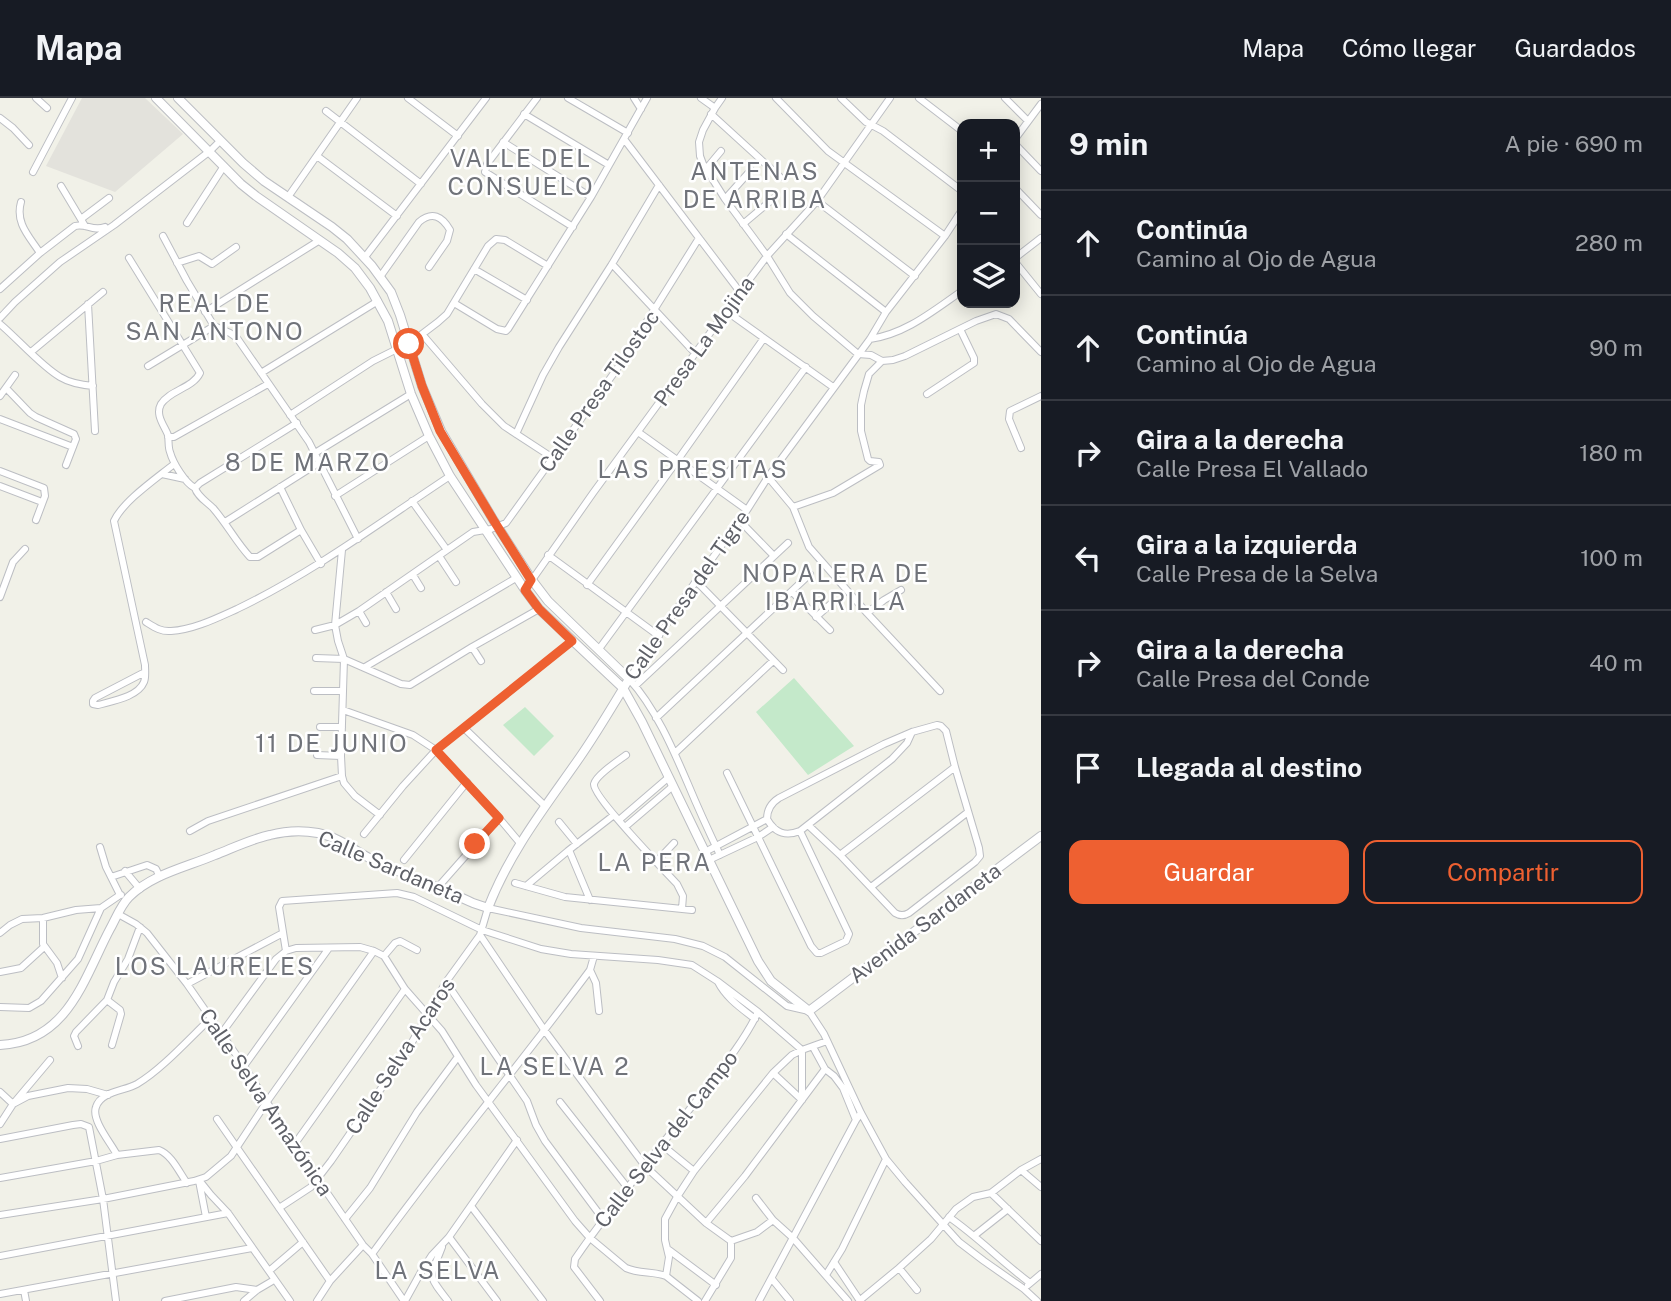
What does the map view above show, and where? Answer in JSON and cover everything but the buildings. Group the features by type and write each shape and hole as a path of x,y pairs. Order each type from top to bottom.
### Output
{"street":[{"path":"36,98 47,108"},
{"path":"33,172 72,98"},
{"path":"156,98 256,196 338,253 355,268 379,301 411,394 450,476 516,579 539,609 623,688 763,971 771,981 811,1014 821,1029 886,1159 959,1242 1037,1301"},
{"path":"178,98 264,181 332,227 365,257 380,276 391,292 400,315 422,386 440,431 531,580 560,613 632,682 656,718 675,752 720,855"},
{"path":"288,197 357,98"},
{"path":"408,98 458,136"},
{"path":"365,257 484,101 475,98"},
{"path":"537,98 487,164 485,172 573,227"},
{"path":"568,98 626,136 659,185 740,292"},
{"path":"634,98 641,109"},
{"path":"454,303 497,329 506,331 573,227 647,98"},
{"path":"701,98 780,177"},
{"path":"722,98 699,142 700,156 706,169 790,293 858,354 871,355 882,361 893,360 996,314 1009,319 1041,352"},
{"path":"776,98 828,151 945,236"},
{"path":"841,98 862,119 883,131 957,187"},
{"name":"Presa La Mojina","path":"525,590 740,292 767,256 817,201 890,98"},
{"path":"919,98 957,127"},
{"path":"1005,98 1028,121"},
{"path":"1020,133 1041,104"},
{"path":"326,111 421,184"},
{"path":"524,114 609,165"},
{"path":"0,118 29,145"},
{"path":"0,318 60,262 114,225 220,141"},
{"path":"503,142 591,197"},
{"path":"1020,147 1041,171"},
{"path":"706,169 721,151"},
{"path":"317,156 397,216"},
{"path":"187,223 224,166"},
{"path":"725,199 751,170"},
{"path":"516,434 543,375 659,185"},
{"path":"61,186 83,223 97,230 114,225"},
{"path":"1020,193 1041,215"},
{"path":"0,289 40,253 75,226 83,223 108,198"},
{"path":"743,225 774,198"},
{"path":"817,201 915,276"},
{"path":"22,202 20,221 40,253"},
{"path":"380,276 419,222 427,216 436,216 446,223 450,230 447,241 429,267"},
{"name":"Calle Presa del Tigre","path":"482,930 504,871 544,805 589,744 623,688 632,682 659,636 768,477 870,339 886,312 957,223"},
{"path":"786,234 886,312"},
{"path":"163,236 214,326 237,338 297,424 320,462 358,539"},
{"name":"Calle Presa Tilostoc","path":"497,527 506,523 619,366 699,238"},
{"path":"1020,256 1041,238"},
{"path":"409,344 438,322 454,303 488,246 496,239 548,266"},
{"path":"205,312 320,240"},
{"path":"177,263 199,256 212,264 236,247"},
{"path":"129,258 200,373 197,379 162,403 159,415 168,437 174,464 188,484 195,488 196,493 225,522 248,555 253,558 301,530"},
{"path":"612,264 695,353"},
{"path":"1020,267 1041,294"},
{"path":"474,270 527,300"},
{"path":"31,352 103,292"},
{"path":"870,339 886,336 908,326 957,294"},
{"path":"261,373 379,301"},
{"path":"88,304 95,431"},
{"path":"726,311 833,387"},
{"path":"0,324 62,378 93,386"},
{"path":"148,366 214,326"},
{"path":"927,394 974,363 960,329"},
{"path":"422,334 496,419 554,458"},
{"path":"587,584 764,338"},
{"path":"290,415 373,361 397,349"},
{"path":"793,507 833,493 880,465 879,462 868,459 861,431 861,418 869,374 882,361"},
{"path":"599,649 806,367"},
{"path":"0,397 15,375"},
{"path":"168,437 174,437 268,384"},
{"path":"6,388 30,413 74,434 76,439 66,465"},
{"path":"315,453 411,394"},
{"path":"1021,448 1009,419 1010,411 1041,396"},
{"path":"0,419 73,447"},
{"path":"195,488 297,424"},
{"path":"638,432 747,510"},
{"path":"335,496 429,436"},
{"path":"225,522 320,462"},
{"path":"145,672 95,698 93,704 98,705 136,692 143,686 145,672 114,521 130,501 174,464"},
{"path":"0,471 44,488 46,491 36,520"},
{"path":"162,474 185,479"},
{"path":"146,622 161,631 171,631 201,624 254,601 321,564 450,476"},
{"path":"768,477 793,507 809,547 940,691"},
{"path":"0,486 43,502"},
{"path":"280,487 321,564"},
{"path":"412,501 447,550"},
{"path":"739,520 774,556"},
{"path":"315,630 335,625 359,611 473,532 497,527"},
{"path":"632,682 720,607 788,543"},
{"path":"0,597 2,583 13,562 25,549"},
{"path":"342,550 335,625 344,659 342,776 344,783 355,796 380,815"},
{"path":"548,555 659,636"},
{"path":"439,556 456,582"},
{"path":"656,718 810,574"},
{"path":"413,575 421,588"},
{"path":"365,667 516,579"},
{"path":"696,581 783,670"},
{"path":"867,613 901,590"},
{"path":"386,592 396,609"},
{"path":"792,592 830,630"},
{"path":"816,617 833,602"},
{"path":"316,658 344,659 406,685 539,609"},
{"path":"359,611 366,623"},
{"path":"364,834 436,750 572,641"},
{"path":"471,647 481,661"},
{"path":"675,752 773,661"},
{"path":"314,691 343,691"},
{"path":"342,710 413,735 436,750 520,843"},
{"path":"808,825 895,913 905,915 978,859 980,852 946,731 941,726 933,725 912,732 884,744 779,798 769,808 767,819 780,833 793,834 800,831 892,759 907,743 912,732"},
{"path":"320,727 342,727"},
{"path":"464,728 544,805"},
{"path":"317,755 341,757"},
{"path":"626,755 596,780 595,790 681,890 682,909"},
{"path":"840,855 955,767"},
{"path":"727,774 811,946 817,953 821,953 846,941 849,934 800,831"},
{"path":"190,831 208,821 342,776"},
{"path":"526,886 569,850 617,818 669,777"},
{"path":"404,860 467,782"},
{"path":"625,827 673,786"},
{"path":"871,887 968,812"},
{"path":"438,887 499,818"},
{"path":"707,856 716,847 767,819"},
{"path":"559,822 577,844"},
{"path":"707,856 720,855 773,827"},
{"name":"Calle Sardaneta","path":"0,1045 32,1038 63,1014 77,997 130,897 140,888 160,877 255,839 273,834 303,832 336,839 365,856 487,911 582,928 675,939 703,946 725,957 788,1006 811,1014"},
{"name":"Avenida Sardaneta","path":"811,1014 1041,836"},
{"path":"656,862 674,843"},
{"path":"100,847 120,895"},
{"path":"569,850 590,900"},
{"path":"111,877 147,865 153,866 160,877"},
{"path":"125,871 140,888"},
{"path":"515,884 565,897 692,910"},
{"path":"286,951 279,907 281,902 397,893 414,897 482,930 541,949 692,965 718,981 757,1016 802,1050"},
{"path":"0,933 22,919 101,908 120,895 130,897"},
{"path":"0,1007 29,1008 41,1001 81,954 101,908"},
{"name":"Calle Selva Amazónica","path":"122,916 138,926 187,984 244,1066 293,1145 404,1301"},
{"path":"43,918 44,947 57,963 62,978"},
{"path":"78,1046 74,1036 76,1032 107,1000 128,959 138,926"},
{"path":"482,930 545,1031 645,1166 706,1223 731,1241"},
{"name":"Calle Selva Acaros","path":"279,1208 318,1180 407,1051 446,982 482,930"},
{"path":"187,984 283,933"},
{"path":"384,956 395,943 402,942 417,950"},
{"path":"0,972 21,968 44,947"},
{"path":"221,1034 276,959 286,951 296,948 360,947 384,956 405,989 442,1031 488,1103 590,1238 626,1268 634,1272 666,1276 698,1301"},
{"path":"244,1066 329,948"},
{"path":"1,1215 103,1199 202,1178 237,1149 266,1103 374,951"},
{"path":"372,1254 545,1031 590,970 594,956"},
{"path":"590,970 596,983 599,1012"},
{"path":"446,982 527,1101 540,1133 603,1219"},
{"path":"293,1145 405,989"},
{"path":"107,1000 121,1013 112,1045"},
{"name":"Calle Selva del Campo","path":"600,1301 574,1267 575,1259 627,1187 743,1039 757,1016"},
{"path":"117,1156 97,1122 95,1112 98,1103 108,1095 146,1078 210,1019"},
{"path":"666,1276 669,1257 665,1240 666,1219 694,1171 774,1073 792,1055 827,1041"},
{"path":"813,1047 825,1069 843,1088 856,1119"},
{"path":"802,1050 802,1100"},
{"path":"345,1219 370,1188 416,1112 457,1058"},
{"path":"0,1124 50,1060"},
{"path":"706,1223 745,1176 825,1069"},
{"path":"774,1073 802,1100"},
{"path":"13,1104 28,1096 77,1088 108,1095"},
{"path":"0,1092 13,1104"},
{"path":"560,1102 627,1187"},
{"path":"760,1301 861,1113"},
{"path":"217,1119 330,1281"},
{"path":"0,1139 81,1124 89,1127 103,1199 116,1301"},
{"path":"93,1142 107,1139"},
{"path":"404,1301 432,1255 449,1237 517,1140"},
{"path":"662,1145 694,1171"},
{"path":"0,1178 153,1151 164,1152 187,1183"},
{"path":"826,1275 842,1249 886,1159"},
{"path":"834,1262 860,1301 931,1239 956,1209 973,1197 991,1193 1021,1170 1041,1159"},
{"path":"1021,1170 1041,1187"},
{"path":"202,1178 211,1195 228,1213 290,1301"},
{"path":"202,1178 206,1217"},
{"path":"991,1193 1041,1241"},
{"path":"756,1198 848,1301"},
{"path":"471,1206 543,1301"},
{"path":"975,1235 1008,1209"},
{"path":"0,1255 228,1213"},
{"path":"949,1217 975,1235 1007,1266 1030,1283"},
{"path":"731,1241 757,1232 773,1220"},
{"path":"449,1237 497,1301"},
{"path":"705,1301 731,1258 731,1241"},
{"path":"269,1271 303,1242"},
{"path":"317,1301 330,1281 363,1245"},
{"path":"443,1245 432,1272 432,1280 449,1301"},
{"path":"0,1294 252,1248"},
{"path":"668,1250 716,1284"},
{"path":"900,1268 917,1290"},
{"path":"1024,1289 1041,1274"},
{"path":"772,1279 790,1301"},
{"path":"244,1301 274,1280"},
{"path":"165,1301 236,1287 257,1290"},
{"path":"24,1290 26,1301"}],"shaded area":[{"path":"82,98 145,98 183,134 115,192 46,166"}],"green space":[{"path":"794,678 854,746 808,775 756,712"},
{"path":"525,707 554,736 534,756 503,725"}],"district":[{"name":"VALLE DEL CONSUELO","path":"521,172"},
{"name":"ANTENAS DE ARRIBA","path":"755,185"},
{"name":"REAL DE SAN ANTONO","path":"215,317"},
{"name":"8 DE MARZO","path":"308,462"},
{"name":"LAS PRESITAS","path":"693,469"},
{"name":"NOPALERA DE IBARRILLA","path":"836,587"},
{"name":"11 DE JUNIO","path":"332,743"},
{"name":"LA PERA","path":"655,862"},
{"name":"LOS LAURELES","path":"215,966"},
{"name":"LA SELVA 2","path":"555,1066"},
{"name":"LA SELVA","path":"438,1270"}],"route":[{"path":"409,344 440,431 531,580 525,590 539,609 572,641 436,750 499,818 475,844"}]}
